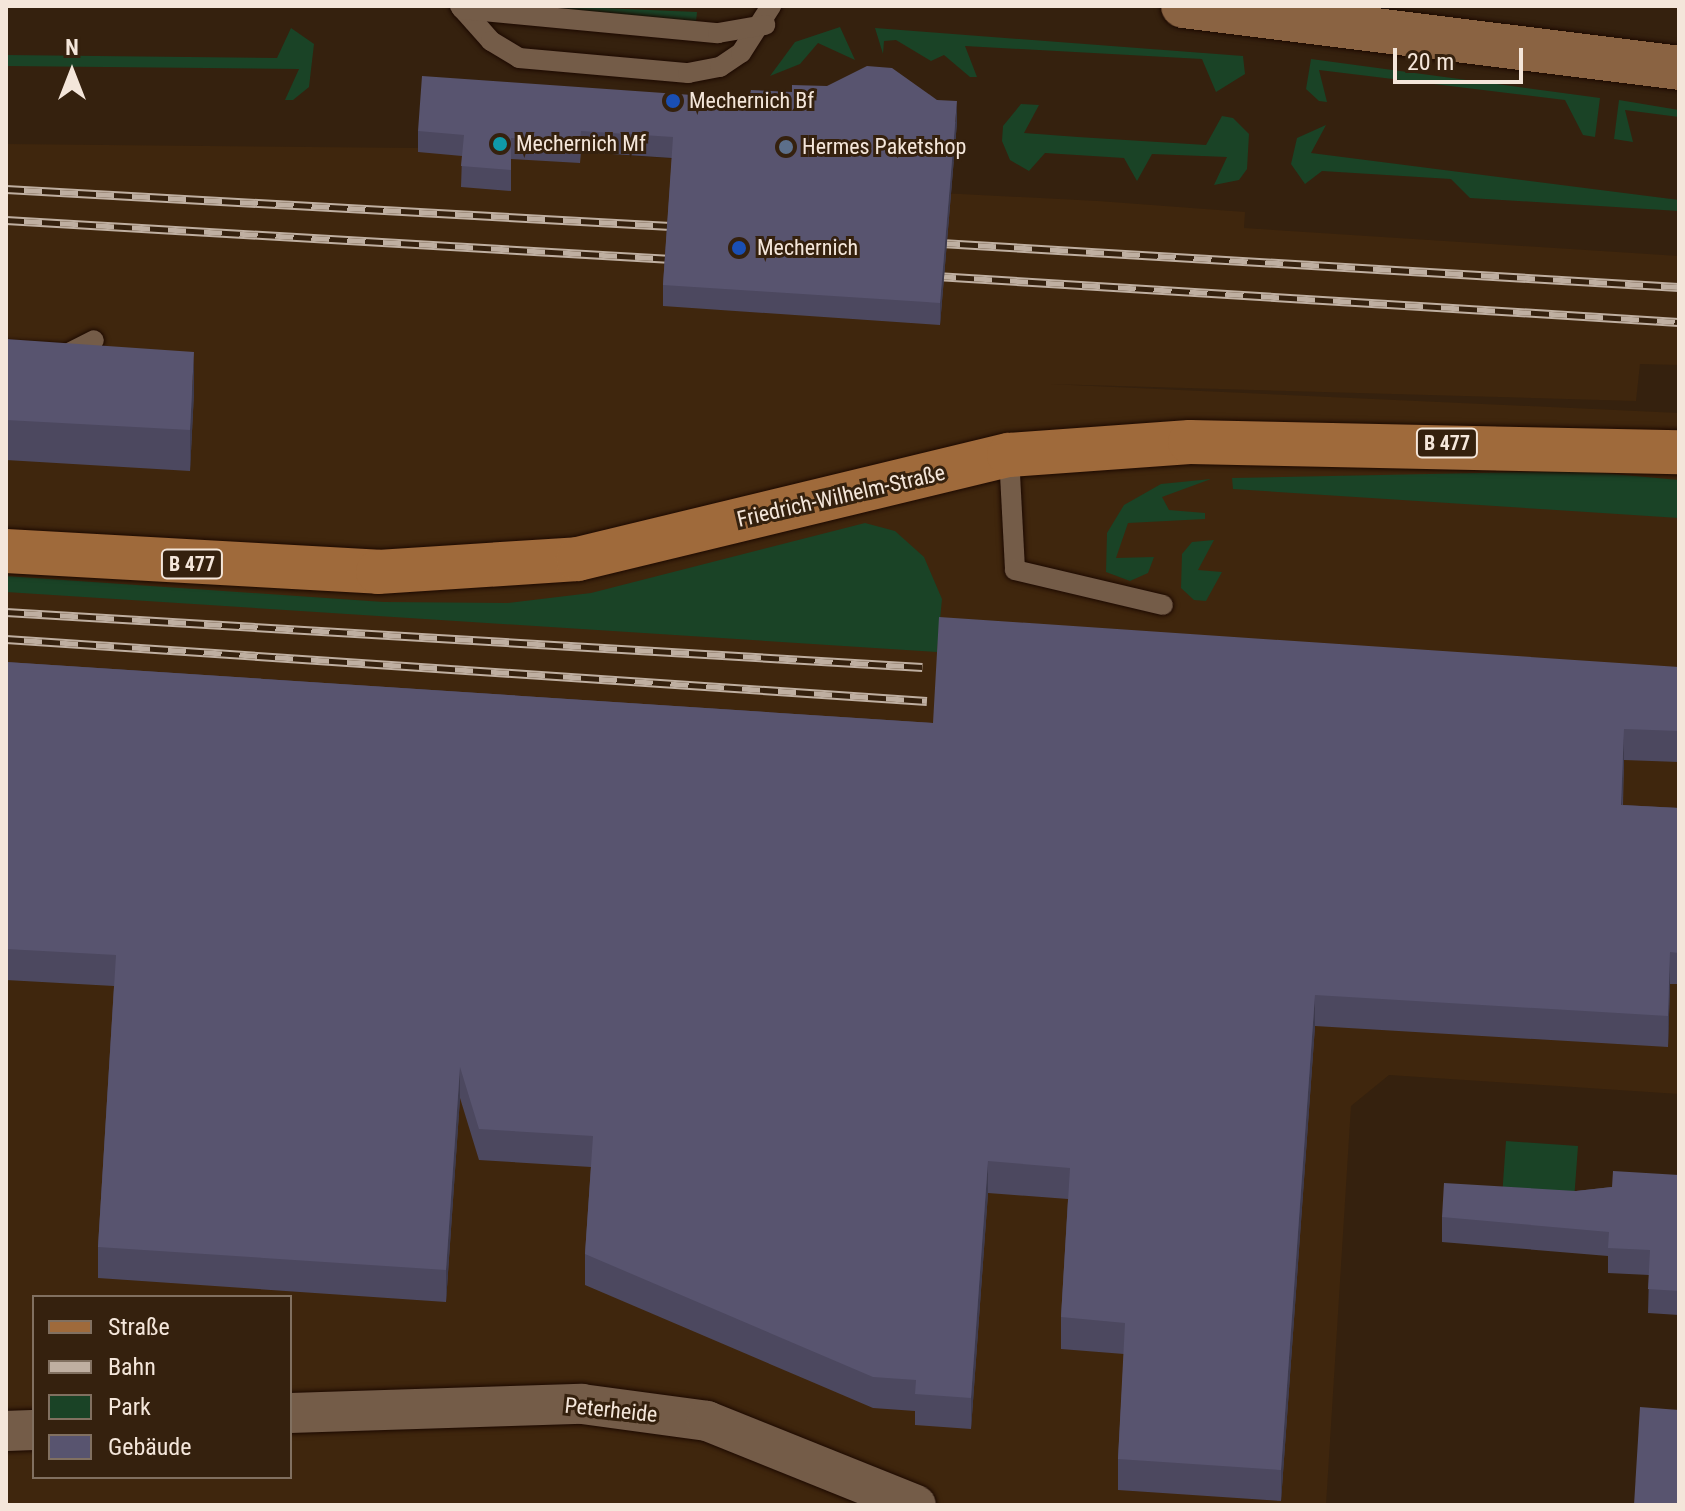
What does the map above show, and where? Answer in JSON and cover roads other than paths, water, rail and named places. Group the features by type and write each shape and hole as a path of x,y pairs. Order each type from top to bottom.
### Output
{"main road":[{"name":"Friedrich-Wilhelm-Straße","path":"6,551 378,572 578,559 1009,455 1190,442 1679,452"}],"street":[{"path":"1183,6 1286,10 1679,68"},
{"name":"Peterheide","path":"292,1413 582,1404 707,1421 916,1505"},
{"path":"6,1431 32,1430"}],"lane":[{"path":"461,8 519,58 688,73 720,67 768,16"},
{"path":"461,8 718,33 768,16"},
{"path":"6,351 67,354 94,340"},
{"path":"1009,455 1015,570 1163,605"}],"railway":[{"path":"6,189 689,227"},
{"path":"6,220 689,260"},
{"path":"924,242 1679,287"},
{"path":"920,275 1679,322"},
{"path":"6,612 922,667"},
{"path":"6,639 927,701"}],"place":[{"name":"Mechernich Bf","path":"673,101"},
{"name":"Mechernich Mf","path":"500,144"},
{"name":"Hermes Paketshop","path":"786,147"},
{"name":"Mechernich","path":"739,248"}]}
